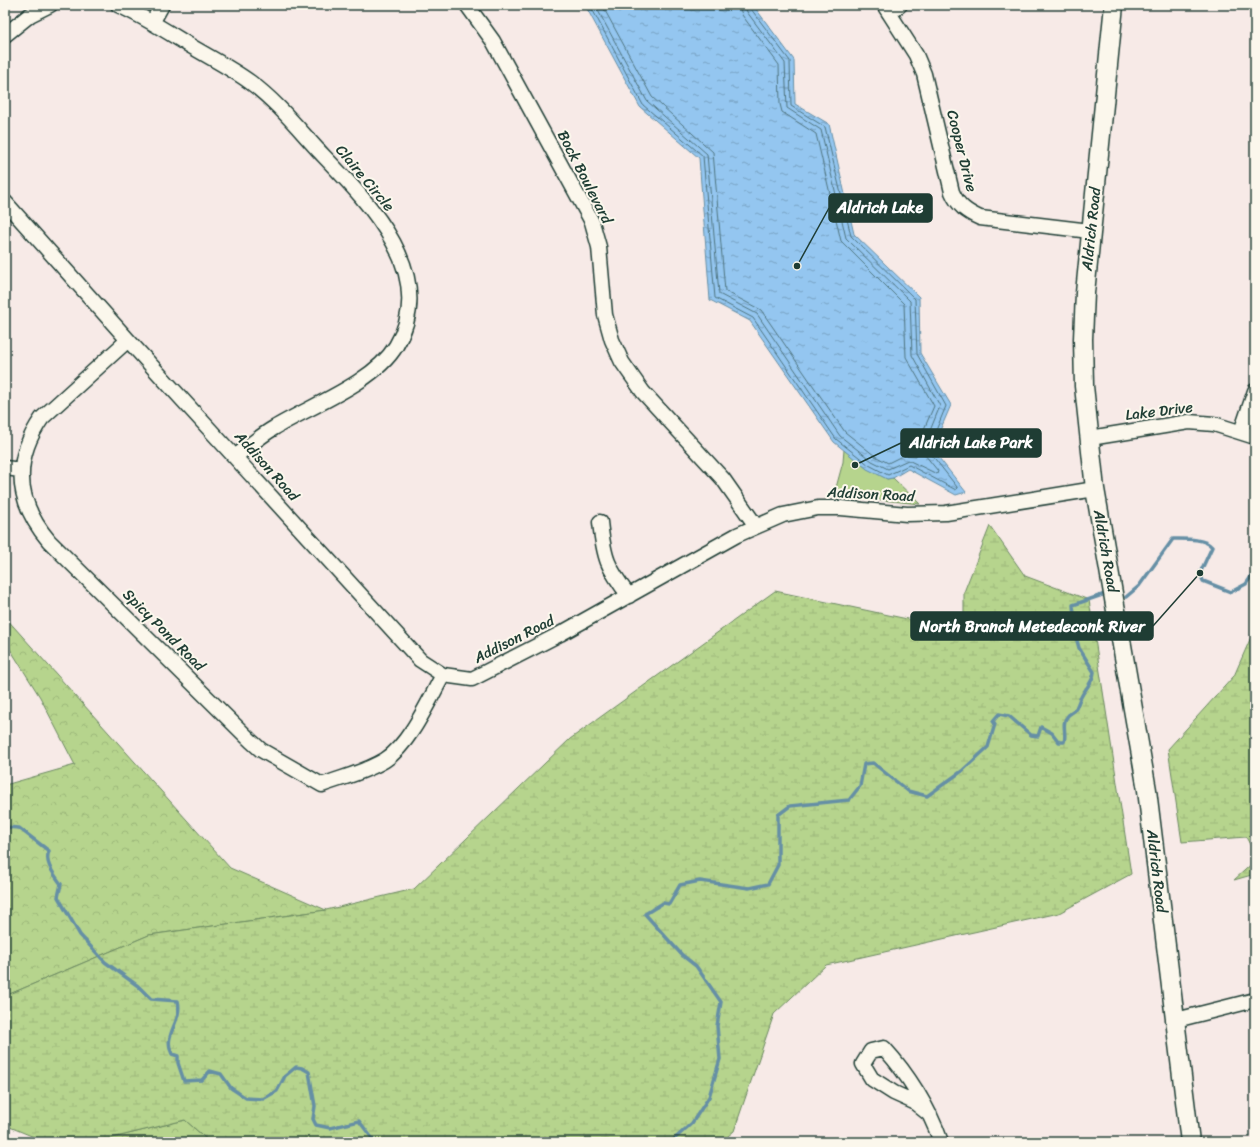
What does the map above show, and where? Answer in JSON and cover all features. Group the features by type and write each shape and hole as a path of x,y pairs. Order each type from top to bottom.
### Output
{"main road":[{"name":"Aldrich Road","path":"1114,5 1090,230 1083,339 1084,386 1095,489 1147,790 1190,1142"}],"street":[{"path":"5,35 30,15 50,5"},
{"name":"Claire Circle","path":"118,5 152,23 249,81 278,107 372,210 397,252 408,280 410,302 406,324 397,345 385,361 363,379 272,429 236,456"},
{"path":"152,23 162,5"},
{"name":"Bock Boulevard","path":"467,5 493,41 592,222 599,247 605,315 612,340 622,362 643,392 723,479 756,526"},
{"name":"Cooper Drive","path":"891,8 916,55 924,74 952,192 961,207 969,214 980,218 1090,230"},
{"name":"Addison Road","path":"5,202 128,340 236,456 420,660 443,674 472,679 487,673 756,526 784,515 818,508 841,508 907,514 946,513 1095,489"},
{"name":"Spicy Pond Road","path":"128,340 42,418 36,426 24,455 21,470 23,492 28,509 40,530 49,541 261,750 322,786 376,765 396,751 409,733 443,674"},
{"path":"1241,432 1255,391"},
{"name":"Lake Drive","path":"1090,438 1190,422 1214,424 1255,437"},
{"path":"5,468 21,470"},
{"path":"600,522 603,550 611,572 629,596"},
{"path":"1176,1020 1255,1000"},
{"path":"930,1115 914,1102 894,1093 872,1079 863,1064 871,1051 884,1048 897,1062 930,1115 941,1142"}],"green space":[{"path":"844,450 887,479 893,478 920,504 834,495 843,462"},
{"path":"990,526 1025,576 1089,600 1131,874 1059,913 826,965 774,1014 734,1131 721,1142 210,1142 185,1120 96,1142 46,1142 5,1125 5,996 149,935 326,910 414,889 570,739 775,591 964,631 964,592"},
{"path":"5,617 230,868 326,910 149,935 5,996 5,785 75,765 40,697 5,641"},
{"path":"1255,628 1255,854 1246,837 1182,842 1168,749 1234,676"},
{"path":"1255,861 1255,874 1234,880"},
{"path":"185,1120 210,1142 96,1142"}],"water":[{"path":"585,5 753,5 794,60 795,104 829,124 854,234 919,297 920,353 951,405 932,449 966,492 956,495 908,469 893,478 887,479 867,469 834,442 750,321 710,300 699,158 640,107"}],"waterway":[{"path":"1126,597 1139,586 1173,539 1194,540 1209,544 1212,547 1200,573 1203,581 1231,592 1246,584 1255,571"},
{"path":"671,1142 692,1123 709,1097 720,1059 717,1026 721,1002 696,966 682,955 645,914 663,903 669,904 680,885 700,881 749,888 768,884 778,865 778,815 790,806 849,800 860,786 864,764 873,763 908,791 927,796 962,771 988,747 995,724 993,721 999,714 1009,716 1031,735 1038,736 1041,727 1052,733 1059,742 1064,742 1065,719 1075,709 1091,682 1094,672 1079,648 1076,637 1073,605 1105,594"},
{"path":"5,827 19,828 49,851 49,864 61,884 58,897 80,935 105,962 138,986 151,999 178,1001 178,1015 169,1041 172,1054 178,1056 178,1063 184,1081 202,1080 210,1071 221,1074 231,1088 246,1098 263,1099 277,1091 285,1076 296,1067 302,1068 309,1072 315,1106 313,1119 316,1125 330,1128 359,1121 375,1142"}],"place":[{"name":"Aldrich Lake","path":"797,266"},
{"name":"Aldrich Lake Park","path":"855,465"},
{"name":"North Branch Metedeconk River","path":"1200,573"}]}
